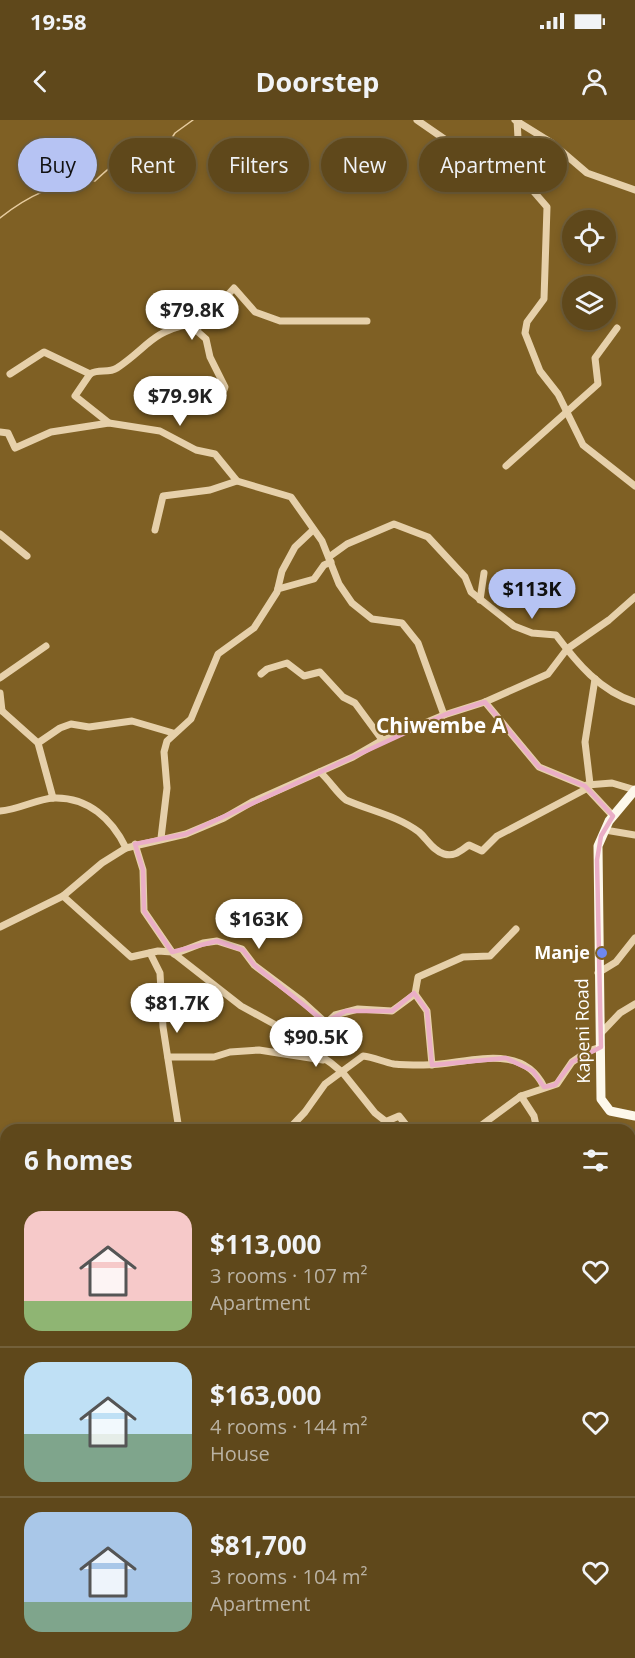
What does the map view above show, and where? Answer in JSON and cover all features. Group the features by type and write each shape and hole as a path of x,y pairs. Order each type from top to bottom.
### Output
{"main road":[{"name":"Kapeni Road","path":"635,790 613,816 605,830 598,846 597,860 601,1099 610,1111 635,1116"}],"street":[{"path":"417,120 443,138"},
{"path":"516,120 552,143 587,173 635,190"},
{"path":"516,120 518,138 508,179 532,188 547,207 548,224 544,299 527,322 525,331 540,371 566,410 583,445 635,486"},
{"path":"197,329 234,288 255,312 280,321 367,321"},
{"path":"109,423 75,396 90,374 118,368 135,353 146,348 156,335 164,330 189,324 206,339 210,357 225,387 224,390 198,386"},
{"path":"506,466 566,410 598,384 595,358 617,328"},
{"path":"10,375 44,352 90,374"},
{"path":"0,432 8,433 15,448 51,432 109,423 158,430 196,450 215,454 237,481 291,497 330,559 345,593 366,616 377,621 400,622 414,636 444,715"},
{"path":"155,530 163,496 210,490 237,481"},
{"path":"278,589 314,579 324,565 347,544 398,525 428,537 465,577 471,592 480,600 523,630 556,635 595,679 614,693 635,702"},
{"path":"161,838 167,788 164,752 173,733 191,719 218,654 250,632 278,589 282,571 296,546 313,530"},
{"path":"0,534 27,556"},
{"path":"480,600 484,573"},
{"path":"0,927 63,897 102,863 126,848 135,844 186,834 383,741 444,715 485,702 548,674 567,650 609,620 635,597"},
{"path":"0,678 46,646"},
{"path":"261,674 267,669 287,663 304,676 320,672 342,697 355,703 383,741"},
{"path":"587,786 585,742 595,679"},
{"path":"0,693 1,710 38,743 53,798"},
{"path":"485,702 539,767 587,786 613,816"},
{"path":"38,743 71,724 89,727 132,721 173,733"},
{"path":"320,772 334,784 339,795 346,800 401,820 422,835 436,850 449,855 458,853 469,845 482,851 497,836 587,786 612,783 635,790"},
{"path":"0,811 53,798 75,802 98,811 116,828 126,848"},
{"path":"605,830 635,835"},
{"path":"135,844 143,870 144,911 173,953"},
{"path":"63,897 129,956 165,950 173,953 241,1006 331,1063 343,1073 384,1124"},
{"path":"432,1065 427,1011 415,994 417,979 421,975 463,957 490,956 516,929"},
{"path":"598,973 616,962 635,938"},
{"path":"173,953 211,942 234,946 244,951 254,964 325,1022"},
{"path":"150,953 160,974 168,1057 178,1124"},
{"path":"304,1044 325,1022 346,1011 392,1011 415,994"},
{"path":"600,1034 620,1013 635,1004"},
{"path":"483,1124 520,1096 557,1084 572,1062 588,1051 601,1047"},
{"path":"168,1057 214,1057 230,1052 259,1050 302,1055 331,1063"},
{"path":"294,1124 306,1112 320,1089 343,1073 355,1059 363,1056 395,1064 432,1065 506,1058 533,1071 544,1087"},
{"path":"520,1096 534,1116 536,1124"},
{"path":"389,1124 399,1116 405,1124"}],"highlighted area":[{"path":"485,702 539,767 585,786 613,816 601,836 597,860 601,1047 572,1062 555,1085 544,1087 533,1071 506,1058 432,1065 427,1011 414,993 392,1011 346,1011 325,1022 254,965 243,950 217,941 172,952 144,911 143,870 135,844 186,834 444,715"}],"waterway":[{"path":"0,218 21,203 44,191 69,183 95,181 124,158 140,154 161,155 175,133 193,120"}],"place":[{"name":"Manje","path":"602,953"}],"district":[{"name":"Chiwembe A","path":"441,726"}]}
